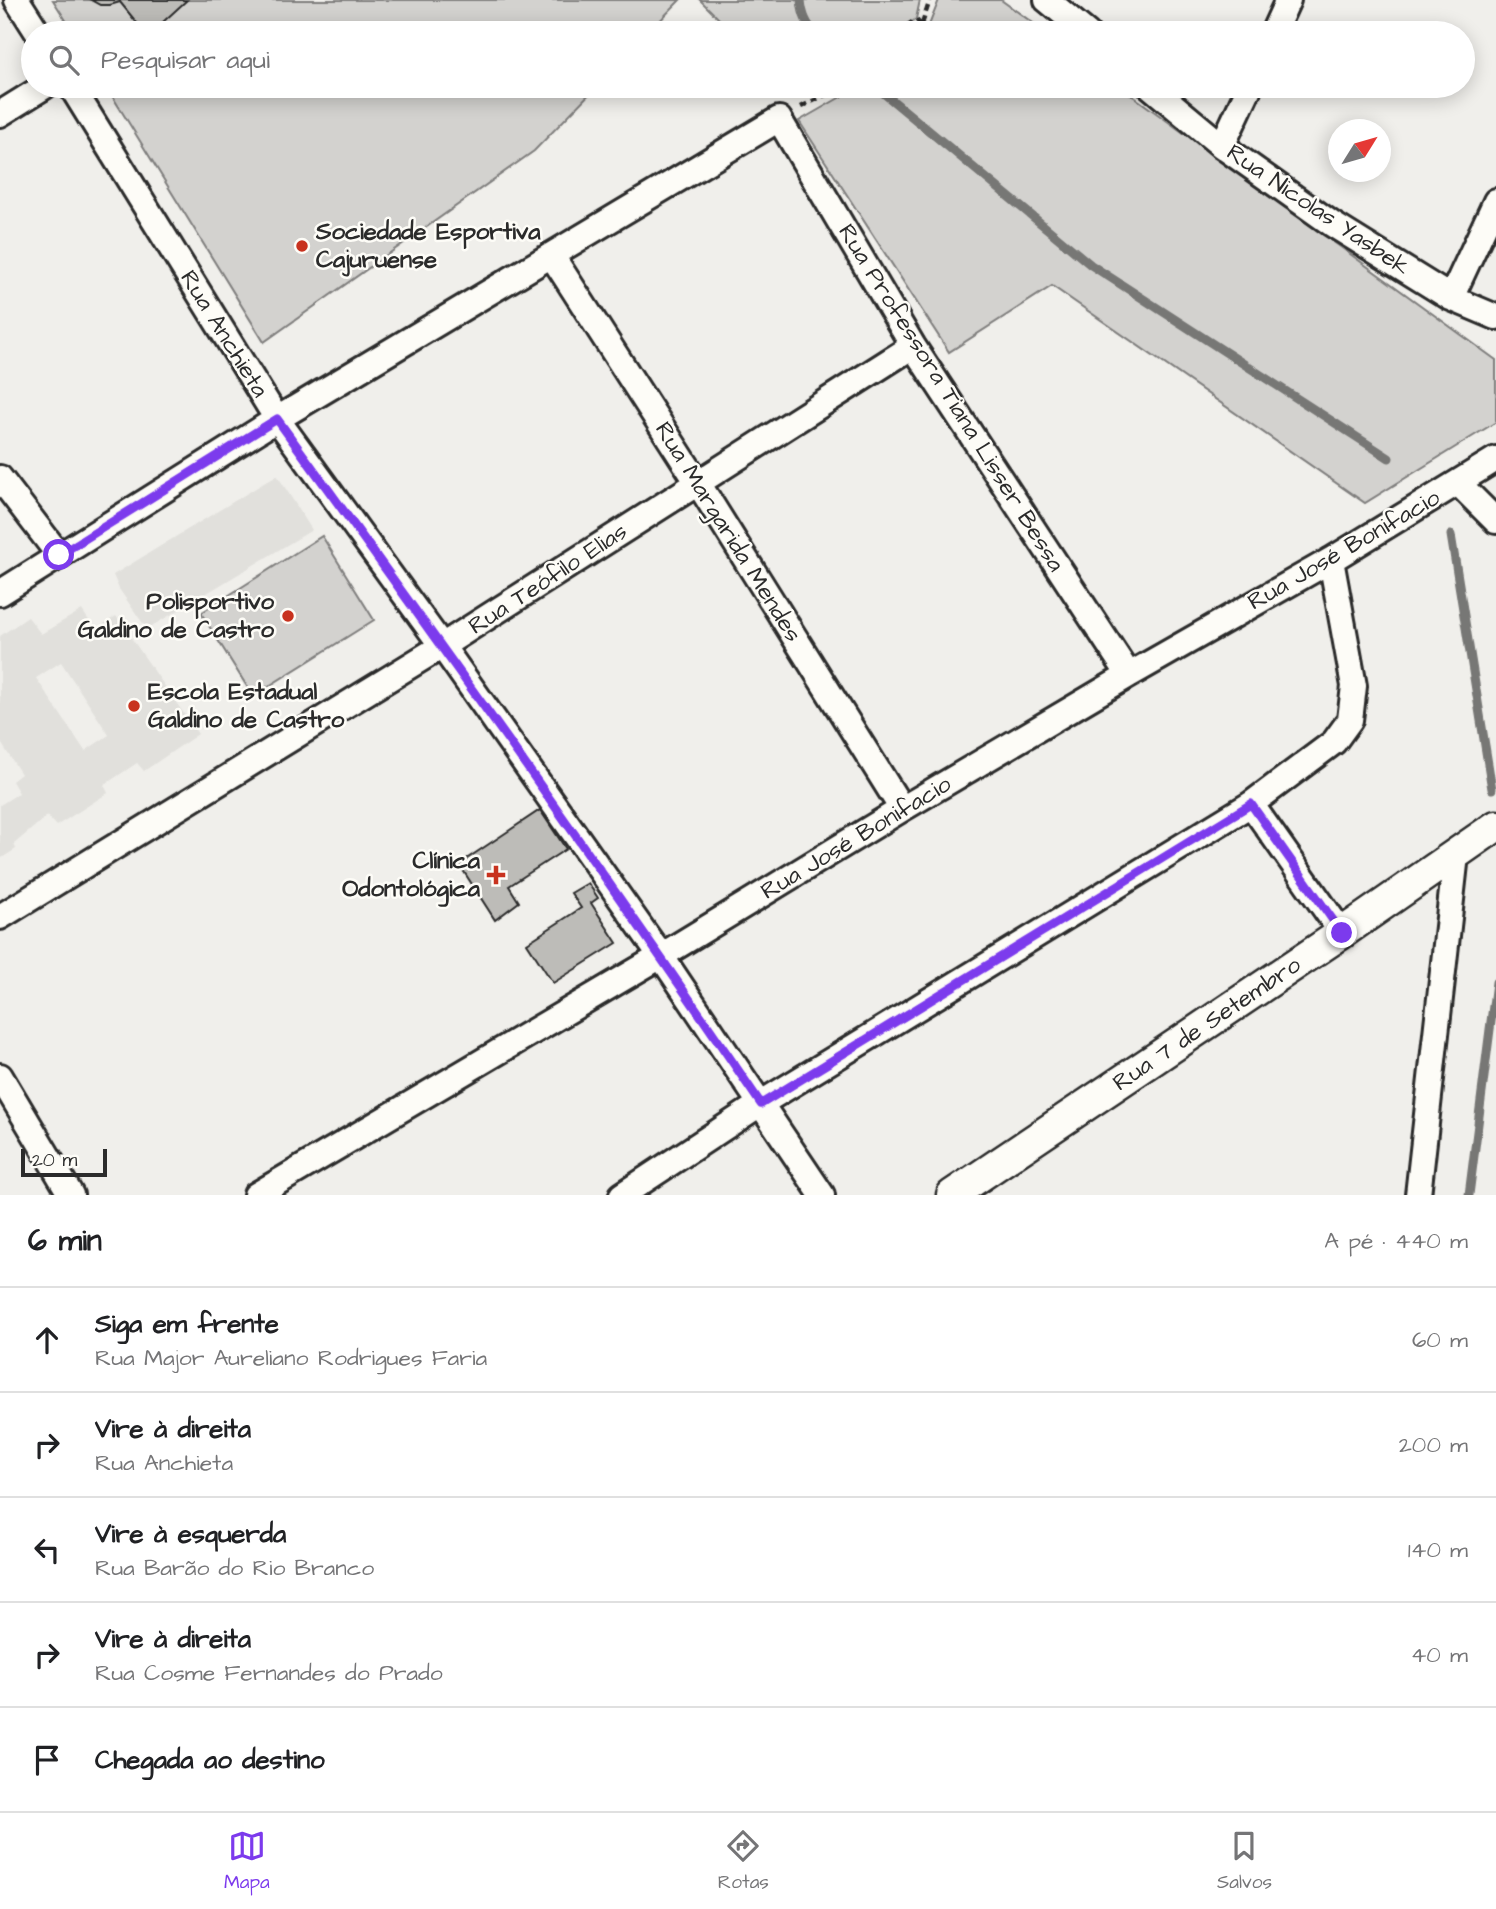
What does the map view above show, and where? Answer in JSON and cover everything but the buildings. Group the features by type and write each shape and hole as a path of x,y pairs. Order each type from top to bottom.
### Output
{"street":[{"path":"17,0 30,21"},
{"path":"1047,0 1072,21"},
{"path":"1278,21 1288,0"},
{"path":"0,114 26,98"},
{"name":"Rua Anchieta","path":"78,98 277,419 442,646 661,956 822,1195"},
{"name":"Rua Nicolas Yasbek","path":"1164,98 1222,146 1332,224 1451,298 1496,317"},
{"path":"1222,146 1244,98"},
{"path":"0,593 277,419 779,119"},
{"name":"Rua Professora Tiana Lisser Bessa","path":"779,119 913,346 1129,675"},
{"path":"1451,298 1496,201"},
{"name":"Rua Margarida Mendes","path":"552,256 902,809"},
{"name":"Rua Teófilo Elias","path":"0,917 442,646 913,346"},
{"name":"Rua José Bonifacio","path":"256,1195 661,956 902,809 1331,560 1496,459"},
{"path":"0,478 59,555"},
{"path":"1458,483 1496,521"},
{"path":"622,1195 761,1104 1251,804 1334,742 1350,720 1353,685 1331,560"},
{"path":"1251,804 1342,933"},
{"name":"Rua 7 de Setembro","path":"951,1195 1342,933 1496,826"},
{"path":"1418,1195 1455,855"},
{"path":"0,1076 72,1195"}],"path":[{"path":"923,21 930,0"},
{"path":"779,119 818,98"}],"shaded area":[{"path":"53,0 680,0 660,21 66,21"},
{"path":"700,0 920,0 913,21 721,21"},
{"path":"939,0 1001,0 1030,21 931,21"},
{"name":"Sociedade Esportiva Cajuruense","path":"113,98 585,98 534,151 264,342"},
{"path":"839,98 1136,98 1496,360 1496,422 1365,503 1052,286 949,352 799,121"},
{"name":"Escola Estadual Galdino de Castro","path":"277,475 312,530 147,629 119,589 113,575"},
{"name":"Polisportivo Galdino de Castro","path":"322,536 374,620 253,696 201,613"},
{"name":"Escola Estadual Galdino de Castro","path":"82,610 95,630 116,616 198,734 144,771 137,763 104,785 108,793 56,826 47,816 14,844 16,849 0,859 0,805 19,793 12,781 21,774 0,741 0,636 28,617 41,634","holes":["61,662 109,735 85,751 36,678"]}],"waterway":[{"path":"801,0 807,21"},
{"path":"889,98 1091,265 1389,458"},
{"path":"1451,535 1492,789"},
{"path":"1469,1195 1496,982"}],"place":[{"name":"Sociedade Esportiva Cajuruense","path":"302,246"},
{"name":"Polisportivo Galdino de Castro","path":"288,616"},
{"name":"Escola Estadual Galdino de Castro","path":"134,706"},
{"name":"Clínica Odontológica","path":"496,875"}],"route":[{"path":"59,555 277,419 442,646 661,956 761,1104 1251,804 1342,933"}]}
